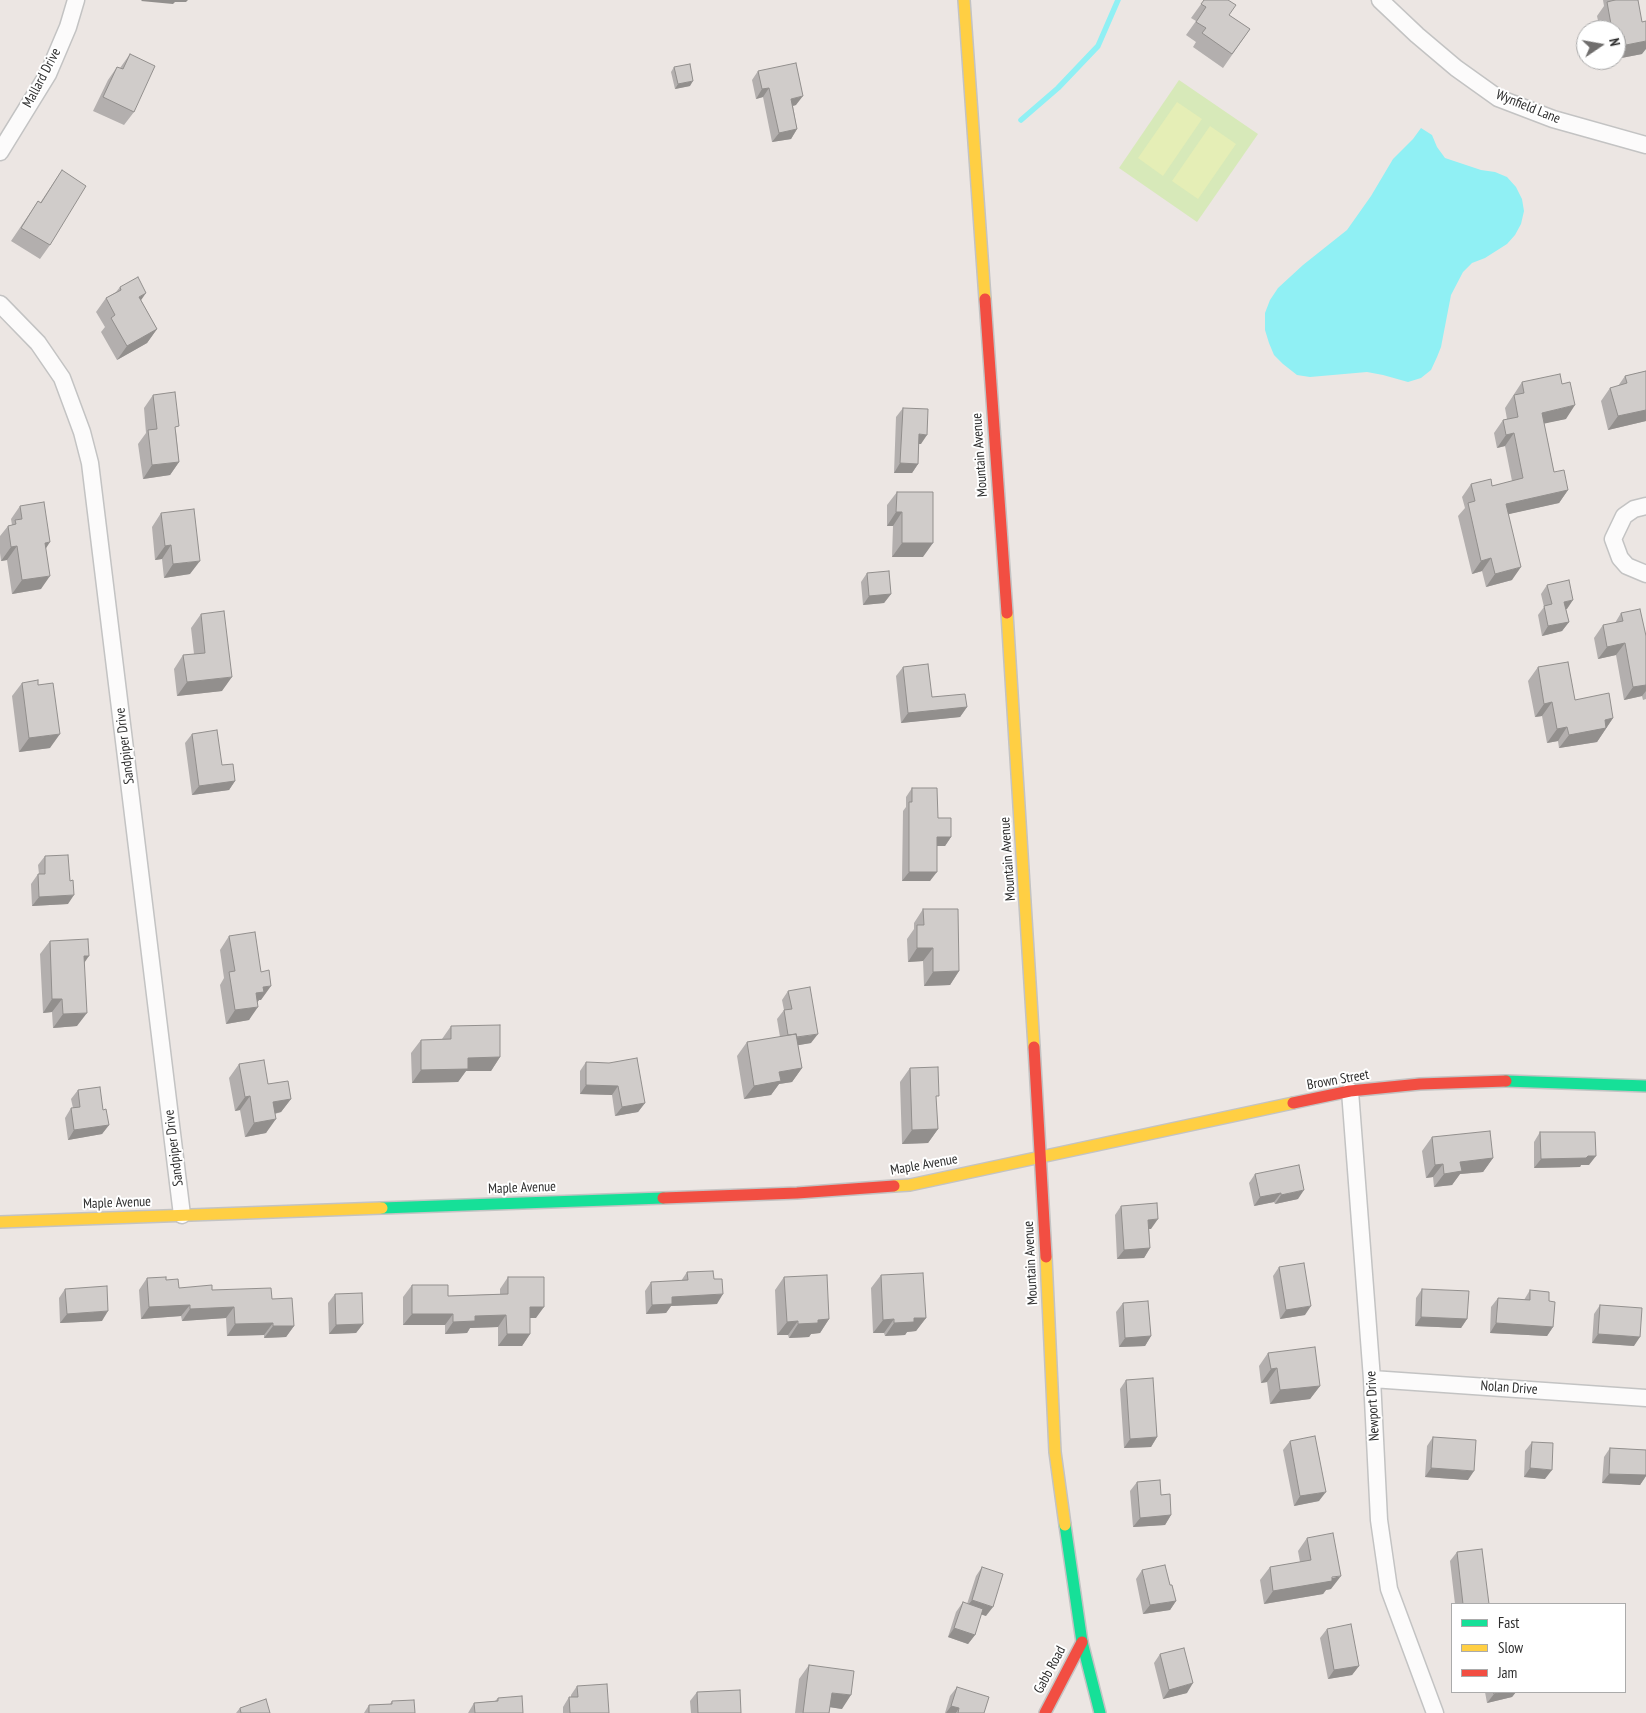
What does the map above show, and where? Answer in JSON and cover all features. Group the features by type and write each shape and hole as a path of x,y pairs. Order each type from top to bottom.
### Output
{"street":[{"name":"Mallard Drive","path":"0,152 48,74 68,27 76,0"},
{"name":"Mountain Avenue","path":"964,0 1011,672 1041,1157 1055,1452 1082,1642 1100,1713"},
{"name":"Wynfield Lane","path":"1380,0 1456,68 1498,98 1553,119 1646,146"},
{"name":"Sandpiper Drive","path":"0,304 38,343 62,378 82,432 90,463 182,1215"},
{"path":"1646,506 1634,509 1624,516 1613,539 1614,547 1626,566 1646,574"},
{"name":"Brown Street","path":"1041,1157 1350,1091 1420,1084 1504,1081 1646,1086"},
{"name":"Newport Drive","path":"1350,1091 1372,1379 1379,1520 1389,1589 1435,1713"},
{"name":"Maple Avenue","path":"0,1222 826,1191 910,1185 1041,1157"},
{"name":"Nolan Drive","path":"1372,1379 1646,1398"},
{"name":"Gabb Road","path":"1045,1713 1082,1642"}],"green space":[{"path":"1179,80 1258,134 1197,222 1119,168"},
{"path":"1177,102 1202,119 1163,176 1138,158"},
{"path":"1210,126 1236,144 1198,199 1172,181"}],"water":[{"path":"1421,128 1432,135 1437,147 1445,158 1507,177 1516,187 1522,199 1524,211 1521,224 1507,244 1485,258 1472,263 1463,272 1451,295 1441,347 1431,370 1421,378 1408,382 1367,372 1310,377 1297,375 1274,355 1269,343 1265,330 1265,313 1270,300 1278,288 1303,265 1347,230 1371,196 1393,159"}],"building":[{"path":"1204,0 1228,0 1236,5 1229,15 1250,29 1232,54 1202,33 1206,28 1196,22 1206,7 1201,4"},
{"path":"1638,0 1642,22 1646,21 1646,41 1626,45 1626,20 1610,20 1607,2"},
{"path":"130,54 155,66 134,112 103,97 117,67 123,69"},
{"path":"796,63 803,96 791,99 797,129 779,133 769,88 762,89 758,71"},
{"path":"690,64 693,81 678,84 674,67"},
{"path":"62,170 86,186 50,245 21,228 38,201 41,203"},
{"path":"138,277 146,293 139,297 157,329 127,346 111,318 115,315 106,298 121,290 120,287"},
{"path":"1646,371 1646,410 1618,416 1610,388 1627,383 1625,376"},
{"path":"1560,374 1562,384 1570,382 1575,405 1542,413 1554,472 1564,470 1568,490 1506,504 1521,567 1495,574 1491,558 1481,561 1468,503 1475,501 1471,484 1491,479 1492,486 1523,478 1514,433 1506,435 1503,420 1518,417 1514,395 1524,393 1522,382"},
{"path":"175,392 179,426 175,427 179,462 152,465 148,430 157,429 153,395"},
{"path":"903,408 928,409 927,435 919,434 918,464 900,463"},
{"path":"897,492 933,492 933,543 902,543 902,512 896,512"},
{"path":"44,502 50,542 45,543 50,576 22,580 17,546 11,547 8,526 16,524 15,520 22,519 20,506"},
{"path":"194,509 200,561 173,564 171,545 165,546 161,513"},
{"path":"889,571 891,594 869,596 867,573"},
{"path":"1569,580 1573,600 1564,602 1569,622 1548,626 1544,606 1552,604 1547,585"},
{"path":"1640,609 1646,636 1646,685 1633,687 1625,643 1607,647 1603,625 1623,621 1621,613"},
{"path":"224,611 232,677 187,682 183,655 205,653 201,614"},
{"path":"1568,662 1575,700 1609,693 1613,718 1605,720 1606,728 1569,735 1567,727 1557,729 1552,702 1544,704 1538,667"},
{"path":"928,664 932,697 965,694 967,707 908,713 903,667"},
{"path":"38,680 38,685 53,683 60,734 29,738 22,683"},
{"path":"217,730 222,765 233,764 235,781 199,786 192,734"},
{"path":"912,788 937,788 938,818 951,818 951,837 937,837 937,872 909,872 909,802 912,802"},
{"path":"68,855 70,881 73,880 74,895 39,897 38,874 45,874 45,856"},
{"path":"923,909 958,909 959,971 933,972 933,948 917,948 917,925 924,925"},
{"path":"255,932 261,972 269,970 271,986 263,987 264,992 256,993 258,1007 235,1010 229,972 235,971 229,936"},
{"path":"88,939 89,956 84,956 87,1013 63,1014 62,999 52,999 50,941"},
{"path":"810,987 818,1034 797,1037 796,1034 788,1035 784,1010 792,1009 788,991"},
{"path":"500,1025 500,1057 468,1058 468,1069 421,1070 421,1040 451,1039 451,1026"},
{"path":"796,1034 802,1068 779,1072 781,1081 754,1086 747,1042"},
{"path":"637,1058 645,1103 622,1107 618,1086 586,1085 586,1062 609,1063"},
{"path":"264,1060 268,1084 288,1081 291,1099 273,1102 276,1119 254,1123 250,1096 245,1097 239,1064"},
{"path":"938,1067 939,1096 936,1096 938,1129 912,1130 910,1068"},
{"path":"100,1087 103,1110 106,1109 109,1125 74,1130 71,1108 80,1107 78,1090"},
{"path":"1490,1131 1493,1158 1460,1162 1462,1171 1444,1174 1443,1164 1435,1165 1432,1137"},
{"path":"1540,1132 1595,1132 1596,1156 1541,1159"},
{"path":"1299,1165 1304,1190 1260,1197 1255,1174"},
{"path":"1157,1203 1158,1219 1148,1220 1150,1248 1124,1250 1121,1206"},
{"path":"1304,1263 1311,1306 1286,1310 1279,1267"},
{"path":"713,1271 714,1279 722,1279 723,1294 672,1297 672,1304 652,1305 651,1282 688,1280 687,1272"},
{"path":"923,1273 926,1318 914,1318 914,1322 894,1323 894,1319 883,1320 881,1275"},
{"path":"827,1275 829,1319 818,1320 818,1323 798,1324 798,1321 787,1322 784,1277"},
{"path":"166,1277 166,1280 178,1279 179,1288 212,1285 212,1290 271,1288 272,1299 292,1298 294,1326 273,1326 273,1323 235,1324 234,1307 190,1309 190,1305 149,1307 147,1278"},
{"path":"508,1277 544,1277 544,1307 530,1307 530,1334 507,1334 506,1315 475,1316 475,1321 453,1322 453,1314 412,1314 412,1285 448,1285 448,1296 508,1294"},
{"path":"107,1286 108,1311 67,1314 65,1289"},
{"path":"1422,1289 1469,1291 1467,1319 1421,1317"},
{"path":"1530,1290 1549,1292 1549,1301 1555,1302 1553,1327 1496,1323 1498,1298 1530,1300"},
{"path":"362,1293 363,1324 336,1325 335,1294"},
{"path":"1148,1301 1151,1336 1125,1338 1123,1303"},
{"path":"1600,1305 1642,1308 1640,1337 1598,1334"},
{"path":"1315,1347 1320,1386 1280,1390 1277,1368 1271,1369 1268,1353"},
{"path":"1153,1378 1157,1437 1130,1439 1126,1380"},
{"path":"1315,1436 1326,1492 1300,1496 1290,1441"},
{"path":"1433,1437 1476,1440 1474,1471 1431,1468"},
{"path":"1532,1442 1553,1443 1552,1470 1530,1468"},
{"path":"1610,1448 1646,1450 1646,1475 1609,1474"},
{"path":"1160,1480 1161,1495 1170,1494 1171,1515 1140,1518 1137,1482"},
{"path":"1333,1533 1341,1576 1332,1577 1332,1581 1273,1591 1270,1567 1311,1560 1307,1538"},
{"path":"1482,1549 1489,1603 1463,1603 1457,1552"},
{"path":"1165,1565 1176,1601 1150,1605 1142,1570"},
{"path":"982,1567 1003,1574 993,1607 972,1600"},
{"path":"963,1602 983,1609 975,1635 954,1628"},
{"path":"1351,1624 1359,1666 1334,1670 1327,1629"},
{"path":"1184,1648 1193,1683 1169,1690 1160,1654"},
{"path":"809,1665 854,1671 851,1695 832,1693 829,1713 803,1713"},
{"path":"607,1684 609,1713 570,1713 569,1697 578,1697 577,1686"},
{"path":"957,1687 989,1697 984,1713 958,1713 959,1708 951,1706"},
{"path":"740,1690 741,1713 698,1713 697,1692"},
{"path":"522,1696 523,1713 475,1713 474,1703"},
{"path":"266,1699 270,1713 241,1713 240,1708"},
{"path":"414,1700 415,1713 369,1713 369,1705 392,1704 392,1701"}],"waterway":[{"path":"1021,120 1058,88 1098,46 1118,0"}],"traffic: fast":[{"path":"1506,1081 1646,1086"},
{"path":"382,1208 663,1198"},
{"path":"1065,1525 1082,1642 1100,1713"}],"traffic: slow":[{"path":"964,0 985,299"},
{"path":"1007,613 1034,1047"},
{"path":"894,1186 910,1185 1293,1103"},
{"path":"0,1222 382,1208"},
{"path":"1046,1257 1055,1452 1065,1525"}],"traffic: jam":[{"path":"985,299 1007,613"},
{"path":"1034,1047 1046,1257"},
{"path":"1293,1103 1350,1091 1420,1084 1506,1081"},
{"path":"663,1198 797,1193 894,1186"},
{"path":"1045,1713 1082,1642"}]}
